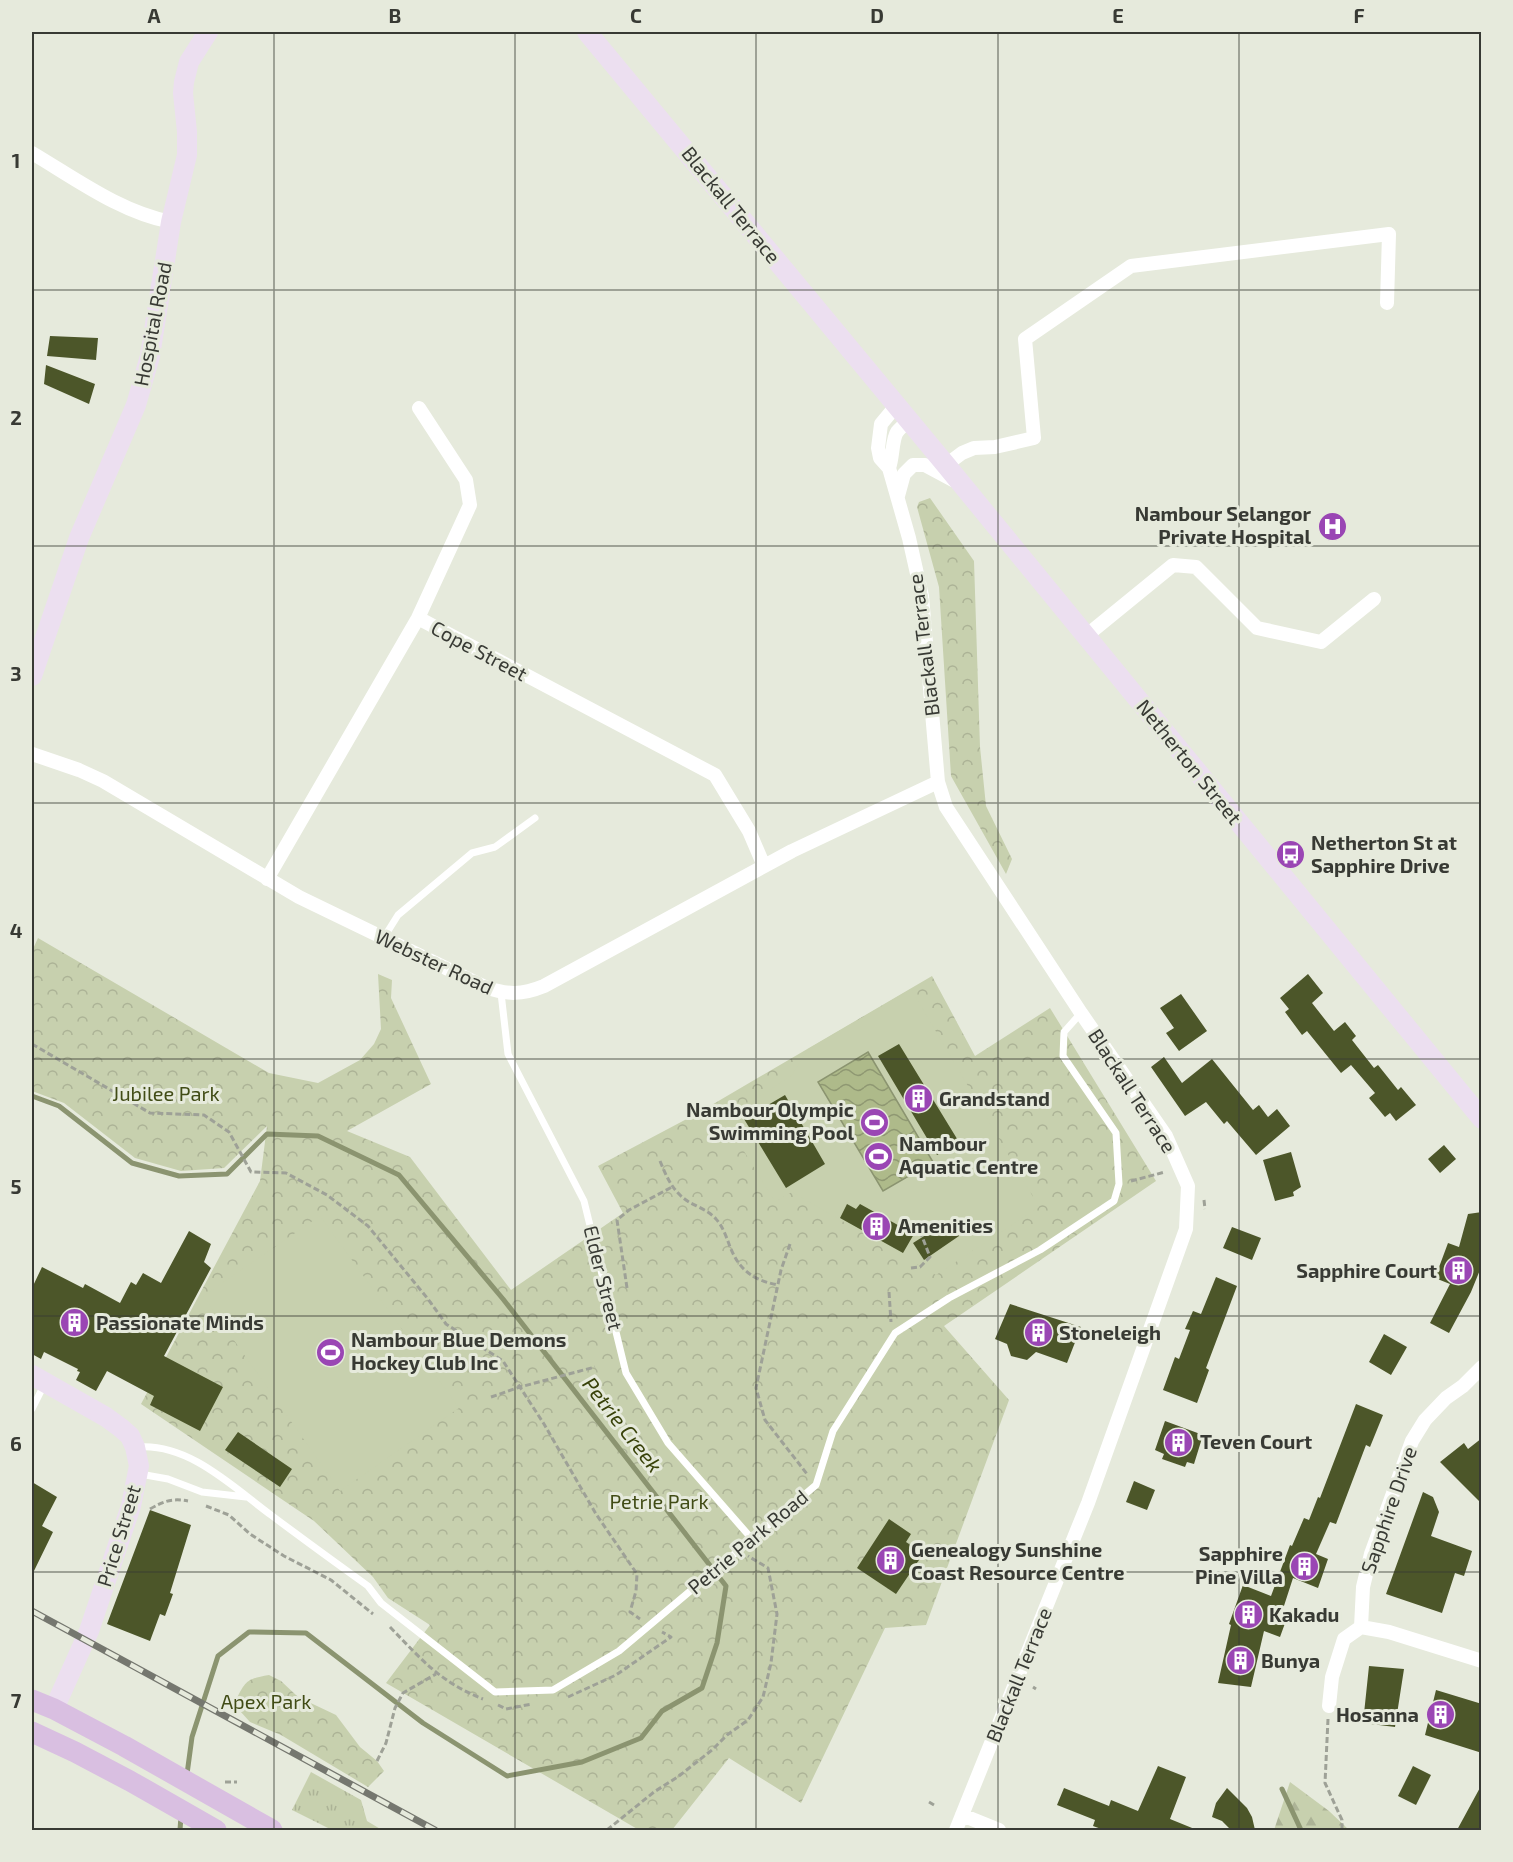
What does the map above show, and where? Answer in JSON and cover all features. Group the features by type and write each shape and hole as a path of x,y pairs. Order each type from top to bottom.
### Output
{"main road":[{"name":"Hospital Road","path":"32,676 79,538 136,405 150,356 171,222 187,154 184,81 189,62 208,32"},
{"name":"Blackall Terrace","path":"587,32 902,414"},
{"name":"Netherton Street","path":"902,414 1482,1119"},
{"path":"39,1379 114,1422 130,1436 135,1447"},
{"name":"Price Street","path":"54,1709 89,1631 131,1506 139,1473 135,1447"},
{"path":"32,1700 124,1746 272,1830"},
{"path":"54,1709 38,1734 130,1781 216,1830"}],"street":[{"path":"32,153 115,202 153,218 171,222"},
{"path":"946,465 962,453 974,448 995,447 1034,438 1025,339 1131,266 1389,234 1387,303"},
{"path":"418,618 470,505 466,480 420,408"},
{"name":"Blackall Terrace","path":"902,414 894,438 893,456 889,468 918,575 924,612 938,782 946,807 1081,1013 1166,1136 1188,1186 1186,1229 1088,1503 956,1830"},
{"path":"898,498 904,474 909,468 918,464 934,469 963,486"},
{"path":"1086,636 1173,565 1196,567 1257,628 1321,642 1374,598"},
{"name":"Cope Street","path":"267,879 418,618 715,775 749,831 764,866"},
{"name":"Webster Road","path":"32,754 103,781 267,879 383,939 501,993 517,994 544,986 764,866 938,782"},
{"name":"Sapphire Drive","path":"1361,1626 1363,1587 1371,1554 1412,1441 1425,1420 1446,1398 1463,1386 1482,1367"},
{"path":"1329,1706 1332,1677 1344,1639 1361,1626 1389,1632 1482,1661"},
{"path":"962,1815 999,1830"}],"lane":[{"path":"383,939 398,915 472,853 495,847 535,818"},
{"name":"Elder Street","path":"501,993 508,1054 584,1201 626,1372 668,1443 752,1539"},
{"path":"1081,1013 1064,1032 1063,1056 1116,1133 1119,1184"},
{"name":"Petrie Park Road","path":"135,1447 153,1446 188,1458 222,1477 368,1586 381,1603 495,1692 552,1690 619,1651 816,1485 833,1431 895,1333 949,1298 1040,1250 1104,1208 1114,1201 1119,1184"},
{"path":"32,1409 39,1379"},
{"name":"Petrie Park Road","path":"139,1473 168,1479 202,1492 246,1497"}],"path":[{"path":"32,1044 150,1113 204,1114 230,1132 251,1172 286,1173 327,1195 368,1226 446,1324 503,1361 544,1424 596,1514 637,1574 636,1591 630,1612 650,1625"},
{"path":"660,1161 672,1187 688,1201 717,1219 734,1258 747,1274 763,1282 778,1285"},
{"path":"1119,1184 1167,1171"},
{"path":"627,1288 617,1220 629,1210 672,1187"},
{"path":"1204,1200 1205,1209"},
{"path":"911,1268 920,1267 930,1257 920,1231"},
{"path":"790,1244 778,1285 756,1388 765,1420 811,1481"},
{"path":"889,1292 891,1324"},
{"path":"491,1397 595,1366"},
{"path":"607,1830 748,1720 763,1697 777,1614 768,1568 739,1550"},
{"path":"377,1761 386,1743 395,1708 403,1693 436,1674"},
{"path":"1329,1706 1325,1783 1342,1820 1342,1830"},
{"path":"225,1780 237,1782"},
{"path":"929,1802 934,1805"}],"green space":[{"path":"930,498 974,561 980,747 986,806 1012,859 1006,874 951,776 939,587 917,507 919,502"},
{"name":"Petrie Park","path":"38,938 269,1073 318,1083 360,1060 374,1044 381,1029 378,974 392,980 391,998 431,1084 347,1131 410,1157 511,1290 623,1213 598,1166 698,1113 932,976 975,1056 1050,1008 1156,1181 944,1326 1009,1400 926,1625 885,1628 801,1803 729,1758 672,1830 639,1830 386,1683 430,1625 388,1598 373,1577 314,1521 141,1404 260,1181 267,1126 224,1168 181,1171 135,1158 64,1103 32,1091 32,951"},
{"name":"Nambour Aquatic Centre","path":"911,989 1039,1207 936,1275 792,1192 775,1202 725,1120 792,1075 808,1049"},
{"name":"Nambour Blue Demons Hockey Club Inc","path":"320,1216 459,1408 340,1491 203,1296"},
{"name":"Apex Park","path":"269,1675 281,1681 298,1697 336,1715 360,1747 377,1761 384,1771 368,1787 281,1735 250,1722 240,1711 236,1700 248,1682"},
{"path":"311,1772 361,1800 367,1821 382,1830 332,1830 292,1810"},
{"path":"1290,1782 1329,1811 1349,1830 1274,1830"}],"water":[{"name":"Nambour Olympic Swimming Pool","path":"868,1052 933,1162 883,1191 818,1082"}],"building":[{"path":"50,336 98,338 96,360 47,356"},
{"path":"46,365 95,384 89,404 44,384"},
{"path":"1308,974 1323,993 1312,1003 1334,1031 1345,1022 1356,1036 1352,1040 1374,1068 1378,1065 1398,1090 1401,1087 1416,1105 1396,1121 1390,1113 1385,1117 1369,1098 1375,1093 1351,1065 1341,1073 1307,1031 1302,1035 1285,1012 1289,1009 1280,998"},
{"path":"1181,994 1207,1031 1179,1051 1166,1033 1174,1028 1160,1008"},
{"name":"Grandstand","path":"899,1044 959,1142 937,1155 878,1056"},
{"path":"1164,1057 1182,1083 1212,1059 1253,1110 1259,1105 1268,1117 1277,1109 1290,1126 1256,1155 1227,1121 1224,1124 1206,1102 1185,1116 1151,1067"},
{"path":"785,1095 825,1164 786,1188 744,1119"},
{"path":"1444,1145 1456,1159 1440,1173 1428,1159"},
{"path":"1291,1152 1301,1187 1293,1192 1294,1196 1275,1201 1263,1160"},
{"name":"Amenities","path":"847,1204 856,1209 860,1204 914,1234 903,1253 840,1218"},
{"path":"1482,1212 1482,1265 1471,1292 1449,1333 1430,1323 1450,1284 1435,1278 1448,1243 1459,1247 1468,1214"},
{"path":"948,1221 959,1236 924,1260 913,1243"},
{"path":"1232,1227 1261,1238 1252,1260 1223,1248"},
{"path":"189,1231 211,1244 204,1262 211,1268 164,1356 223,1387 200,1431 150,1405 154,1396 107,1371 96,1391 76,1380 80,1372 77,1371 78,1369 44,1352 41,1359 32,1354 32,1288 42,1267 83,1288 85,1284 120,1303 131,1282 136,1285 143,1273 161,1283"},
{"path":"1216,1277 1237,1286 1206,1368 1209,1370 1197,1403 1163,1390 1175,1357 1179,1359 1190,1330 1185,1329 1193,1311 1201,1314"},
{"name":"Stoneleigh","path":"1010,1304 1081,1327 1067,1363 1036,1352 1027,1360 1011,1356 1007,1344 995,1339"},
{"path":"1384,1334 1407,1347 1391,1375 1369,1362"},
{"path":"1356,1404 1383,1415 1370,1447 1366,1445 1336,1524 1330,1522 1316,1554 1328,1559 1318,1588 1293,1578 1282,1612 1288,1615 1280,1637 1264,1631 1251,1687 1218,1683 1231,1625 1229,1624 1243,1585 1271,1596 1290,1545 1292,1546 1304,1518 1309,1520 1318,1497 1320,1498"},
{"name":"Teven Court","path":"1165,1421 1203,1435 1194,1464 1187,1462 1185,1467 1162,1459 1164,1454 1155,1450"},
{"path":"238,1432 292,1469 280,1487 225,1450"},
{"path":"1482,1438 1482,1504 1440,1462 1464,1443 1468,1449"},
{"path":"1134,1481 1155,1490 1147,1510 1126,1502"},
{"path":"32,1482 57,1497 42,1526 53,1532 32,1575"},
{"path":"1423,1492 1433,1497 1439,1512 1431,1536 1472,1551 1464,1576 1455,1573 1442,1613 1386,1594"},
{"path":"150,1510 191,1525 170,1593 173,1594 165,1616 160,1614 150,1641 107,1624"},
{"name":"Genealogy Sunshine Coast Resource Centre","path":"889,1519 911,1534 906,1542 923,1554 896,1594 857,1568"},
{"path":"1369,1666 1404,1669 1395,1727 1363,1723"},
{"path":"1436,1690 1482,1704 1482,1753 1425,1735"},
{"path":"1158,1766 1186,1777 1170,1819 1197,1830 1104,1830 1093,1826 1095,1820 1057,1805 1064,1788 1109,1806 1111,1800 1138,1811"},
{"path":"1413,1766 1431,1775 1416,1805 1398,1796"},
{"path":"1482,1784 1482,1830 1457,1830 1463,1819"},
{"path":"1227,1788 1247,1808 1255,1830 1231,1830 1222,1821 1212,1817 1216,1803"}],"waterway":[{"name":"Petrie Creek","path":"32,1096 59,1106 132,1163 179,1176 227,1174 267,1134 318,1136 399,1175 503,1299 726,1586 717,1643 702,1688 662,1711 641,1738 582,1762 507,1776 423,1723 306,1633 249,1632 218,1656 192,1737 187,1774"},
{"path":"1282,1789 1301,1830"},
{"name":"Petrie Creek","path":"180,1830 181,1816"}],"railway":[{"path":"32,1611 435,1830"}],"place":[{"name":"Nambour Selangor Private Hospital","path":"1332,526"},
{"name":"Netherton St at Sapphire Drive","path":"1290,854"},
{"name":"Grandstand","path":"918,1099"},
{"name":"Nambour Olympic Swimming Pool","path":"875,1122"},
{"name":"Nambour Aquatic Centre","path":"878,1156"},
{"name":"Amenities","path":"877,1226"},
{"name":"Sapphire Court","path":"1458,1271"},
{"name":"Passionate Minds","path":"75,1323"},
{"name":"Stoneleigh","path":"1038,1333"},
{"name":"Nambour Blue Demons Hockey Club Inc","path":"330,1352"},
{"name":"Teven Court","path":"1179,1442"},
{"name":"Genealogy Sunshine Coast Resource Centre","path":"890,1561"},
{"name":"Sapphire Pine Villa","path":"1304,1566"},
{"name":"Kakadu","path":"1248,1615"},
{"name":"Bunya","path":"1240,1661"},
{"name":"Hosanna","path":"1440,1715"}],"park label":[{"name":"Jubilee Park","path":"166,1094"}]}
